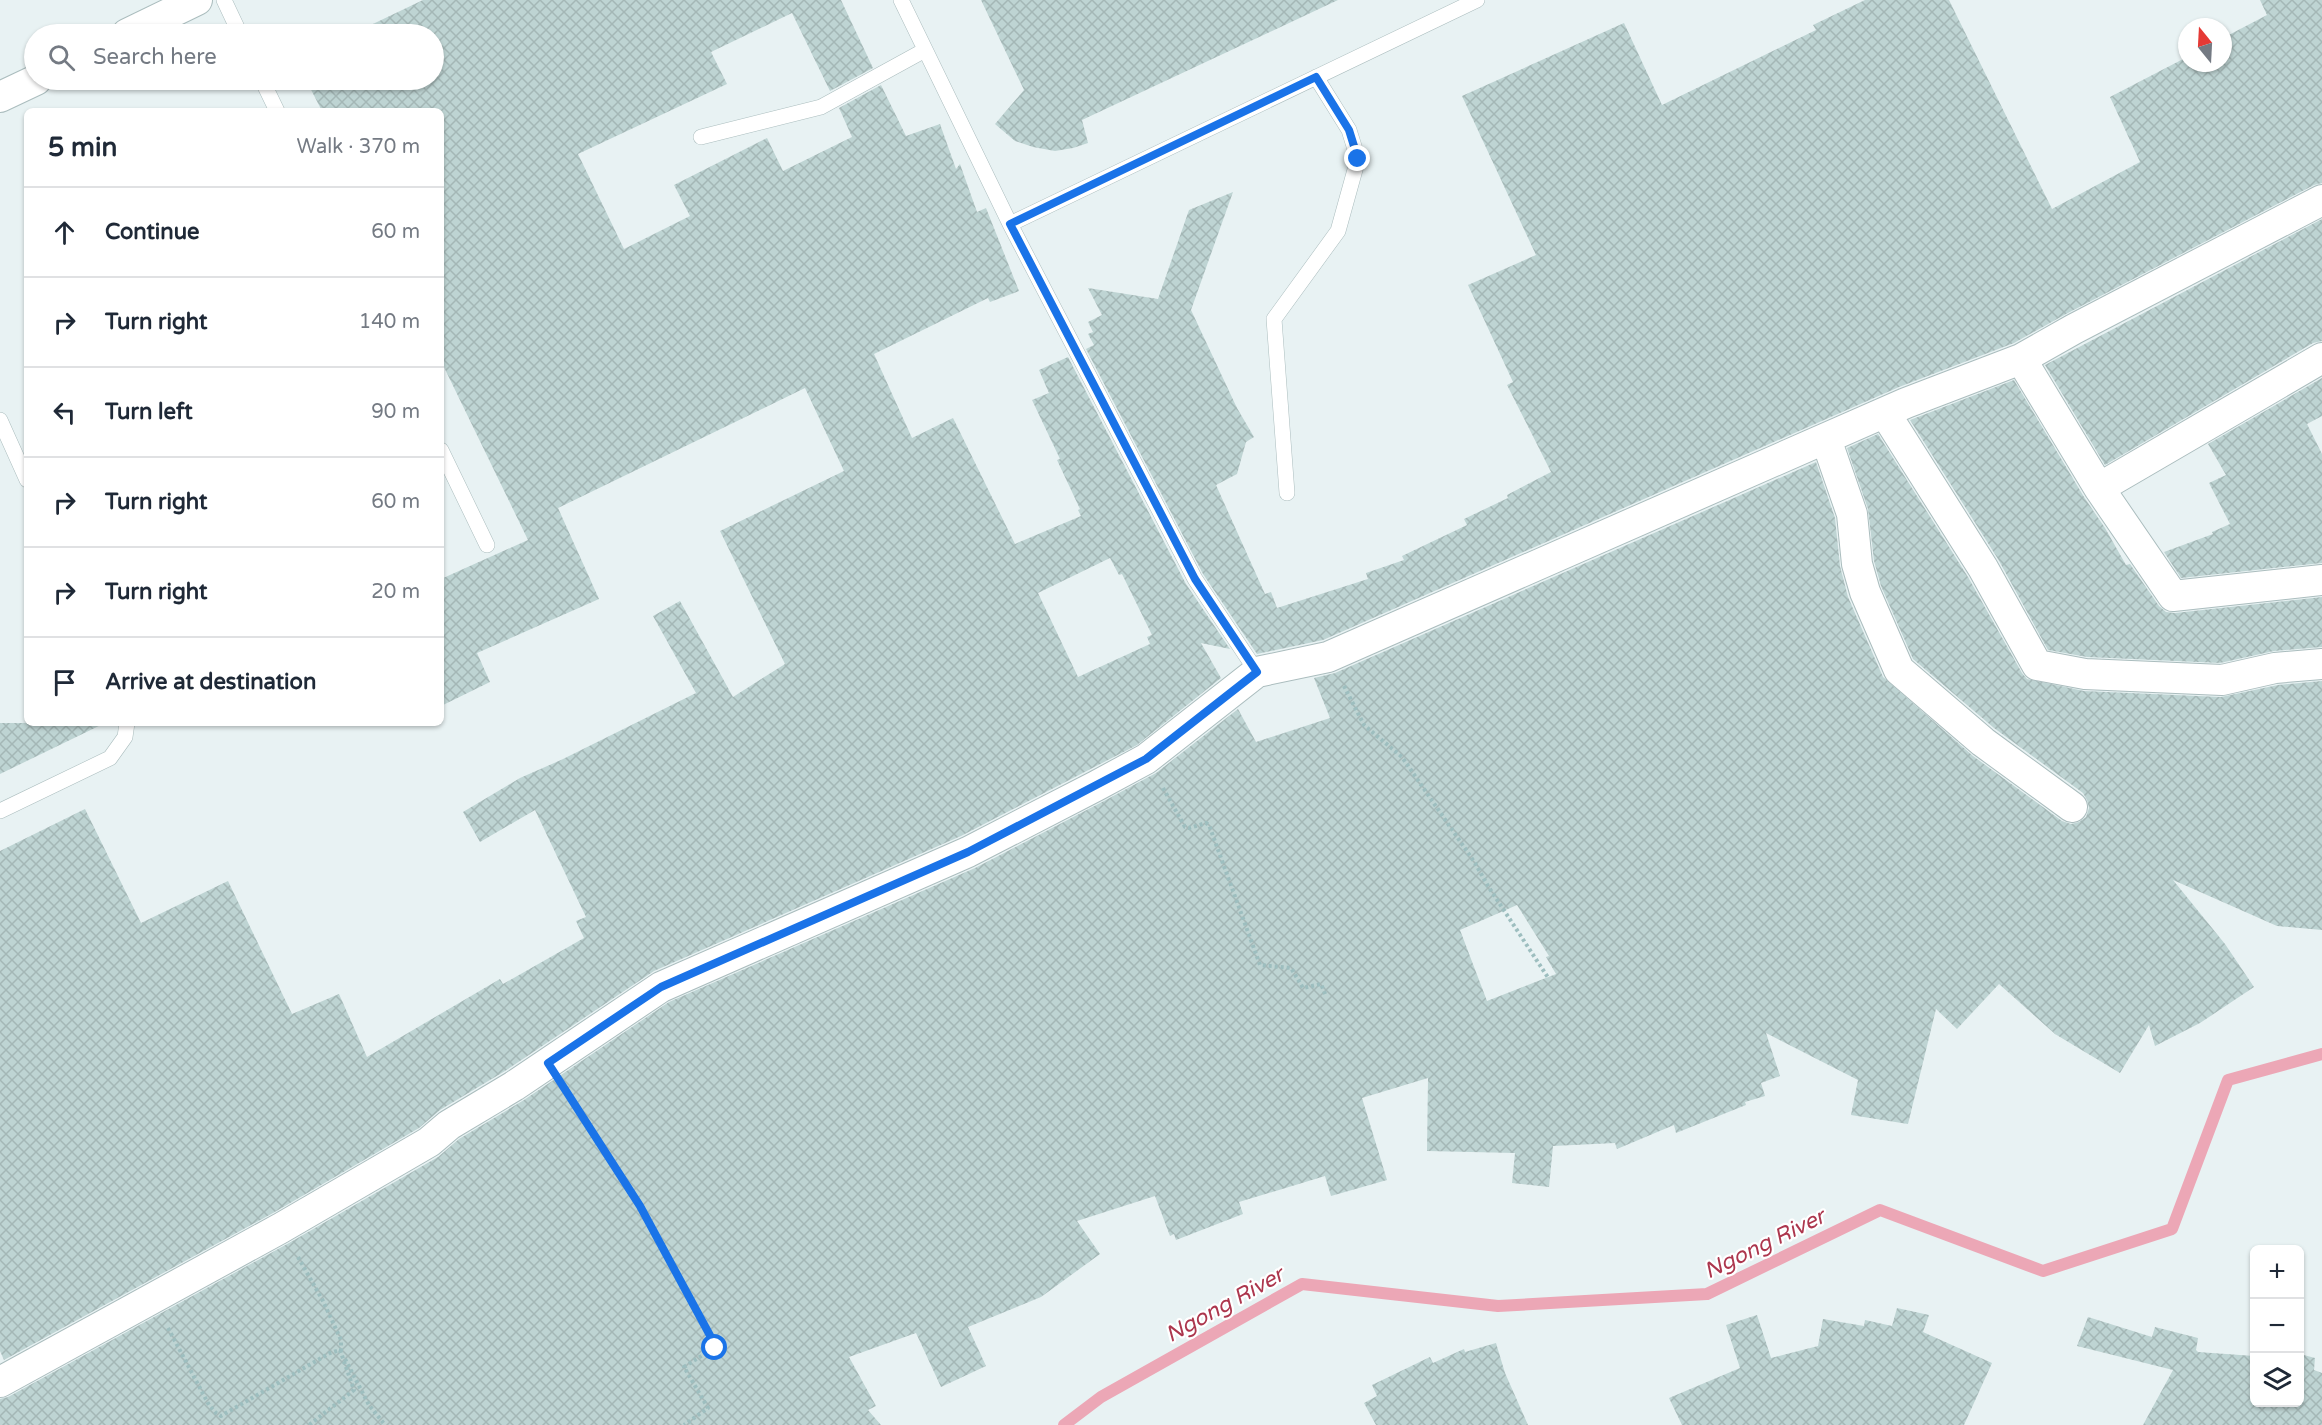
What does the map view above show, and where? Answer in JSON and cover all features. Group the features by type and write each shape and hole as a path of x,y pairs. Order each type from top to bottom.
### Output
{"street":[{"path":"148,24 197,0"},
{"path":"0,97 24,86"},
{"path":"0,1382 281,1228 429,1142 448,1125 548,1063 661,987 968,852 1146,759 1257,672 1328,657 1885,412 2021,359 2074,328 2322,200"},
{"path":"2099,488 2322,358"},
{"path":"2021,359 2099,488 2173,596 2322,580"},
{"path":"1885,412 1983,568 2037,665 2085,674 2222,680 2275,668 2322,664"},
{"path":"1826,439 1852,514 1857,564 1864,592 1899,670 1983,742 2072,807"}],"lane":[{"path":"224,0 235,24"},
{"path":"901,0 1010,224 1195,579 1257,672"},
{"path":"1010,224 1477,0"},
{"path":"701,137 821,107 925,50"},
{"path":"1287,493 1274,319 1338,231 1358,159 1349,130 1316,77"},
{"path":"267,90 276,108"},
{"path":"0,420 7,452 24,476"},
{"path":"444,456 487,545"},
{"path":"0,811 110,758 125,737 127,726"}],"path":[{"path":"1328,657 1364,725 1402,757 1475,863 1549,979"},
{"path":"1146,759 1185,827 1206,823 1209,825 1260,965 1291,968 1303,988 1321,984 1326,996"},
{"path":"548,1063 640,1206 715,1345 684,1367 708,1408 684,1425"},
{"path":"281,1228 323,1301 342,1340 340,1350 354,1390 309,1425"},
{"path":"152,1298 209,1405 221,1416 330,1353 340,1350"},
{"path":"340,1350 369,1405 385,1425"}],"building":[{"path":"423,0 841,0 873,68 830,91 792,13 711,52 727,84 578,154 624,249 690,216 674,185 767,138 783,171 852,137 839,108 881,85 906,136 940,124 956,169 960,164 977,212 986,208 1019,291 990,302 988,298 874,354 912,438 953,418 1015,544 1081,516 1078,510 1080,509 1057,460 1060,459 1032,400 1049,393 1039,370 1068,357 1186,584 1230,649 1201,643 1221,678 1137,745 961,836 654,971 505,1071 440,1110 419,1128 273,1213 4,1360 0,1351 0,851 85,809 141,923 228,881 292,1014 339,994 367,1057 500,979 503,984 584,938 576,921 586,917 535,810 480,842 463,812 520,778 696,693 653,616 680,601 733,697 785,664 720,531 844,471 805,388 558,508 599,599 477,653 490,682 444,705 444,578 528,540 444,367 444,108 320,108 311,90 444,90 444,24 373,24","holes":["1110,558 1119,575 1122,574 1152,635 1147,637 1150,644 1078,677 1038,593"]},
{"path":"981,0 1338,0 1082,120 1088,143 1055,151 1015,141 995,124 1024,90"},
{"path":"1865,0 1949,0 2052,209 2140,162 2110,97 2178,62 2178,72 2232,72 2232,33 2267,15 2260,0 2322,0 2322,183 2314,185 2014,343 1899,387 1323,640 1257,654 1203,574 1086,349 1094,345 1088,334 1093,332 1088,322 1102,315 1088,288 1158,299 1189,210 1233,192 1191,310 1237,408 1254,437 1246,442 1237,474 1216,485 1265,594 1271,592 1277,608 1368,579 1366,573 1404,560 1402,556 1467,525 1464,519 1508,498 1507,495 1551,472 1507,385 1513,382 1468,285 1536,255 1462,96 1624,23 1662,105 1816,30 1813,25"},
{"path":"2322,219 2322,341 2313,343 2105,465 2045,365"},
{"path":"2322,378 2322,416 2307,424 2322,454 2322,563 2181,578 2164,552 2213,534 2212,532 2230,524 2209,483 2226,475 2208,444"},
{"path":"2014,380 2126,565 2130,564 2159,606 2166,612 2175,613 2322,597 2322,647 2274,651 2220,663 2087,657 2048,650 1998,559 1910,420"},
{"path":"1878,434 1968,577 2027,679 2084,691 2221,697 2278,685 2322,681 2322,930 2277,926 2173,880 2225,944 2254,987 2200,1023 2155,1046 2149,1025 2120,1073 2055,1034 1999,984 1957,1029 1936,1009 1908,1124 1851,1115 1858,1080 1766,1033 1780,1076 1761,1083 1765,1096 1745,1102 1746,1105 1676,1133 1674,1125 1617,1149 1615,1143 1553,1146 1549,1187 1512,1183 1515,1153 1427,1151 1428,1078 1362,1098 1387,1180 1331,1196 1325,1176 1239,1202 1243,1214 1176,1240 1174,1234 1170,1236 1155,1196 1077,1221 1100,1254 1041,1297 968,1327 986,1366 941,1387 916,1333 849,1357 876,1406 868,1410 881,1425 0,1425 0,1399 8,1397 289,1243 438,1157 459,1139 524,1100 669,1002 975,868 1156,773 1238,709 1256,742 1330,718 1314,678 1335,673 1816,462 1835,518 1840,566 1848,597 1883,677 1973,756 2062,821 2071,824 2079,822 2086,817 2089,808 2083,793 1994,728 1913,659 1881,586 1874,561 1868,509 1847,448","holes":["1517,905 1549,956 1546,957 1556,974 1487,1001 1460,930"]},
{"path":"0,723 24,723 24,726 99,726 0,774"},
{"path":"1897,1308 1929,1315 1923,1332 1992,1363 1964,1425 1682,1425 1669,1398 1740,1368 1726,1325 1757,1315 1771,1358 1818,1346 1823,1319 1864,1326 1865,1320 1892,1326"},
{"path":"2088,1317 2152,1337 2155,1327 2198,1338 2196,1350 2198,1352 2250,1356 2250,1407 2304,1407 2304,1355 2315,1358 2314,1370 2322,1373 2322,1425 2143,1425 2173,1370 2077,1346"},
{"path":"1496,1343 1505,1373 1528,1425 1376,1425 1364,1403 1377,1396 1372,1385 1430,1357 1433,1363 1464,1349 1465,1352"}],"waterway":[{"name":"Ngong River","path":"1064,1425 1101,1397 1302,1284 1498,1306 1707,1294 1880,1210 2043,1271 2172,1229 2228,1080 2322,1054"}],"route":[{"path":"715,1348 640,1206 548,1063 661,987 968,852 1146,759 1257,672 1195,579 1010,224 1316,77 1349,130 1358,159"}]}
